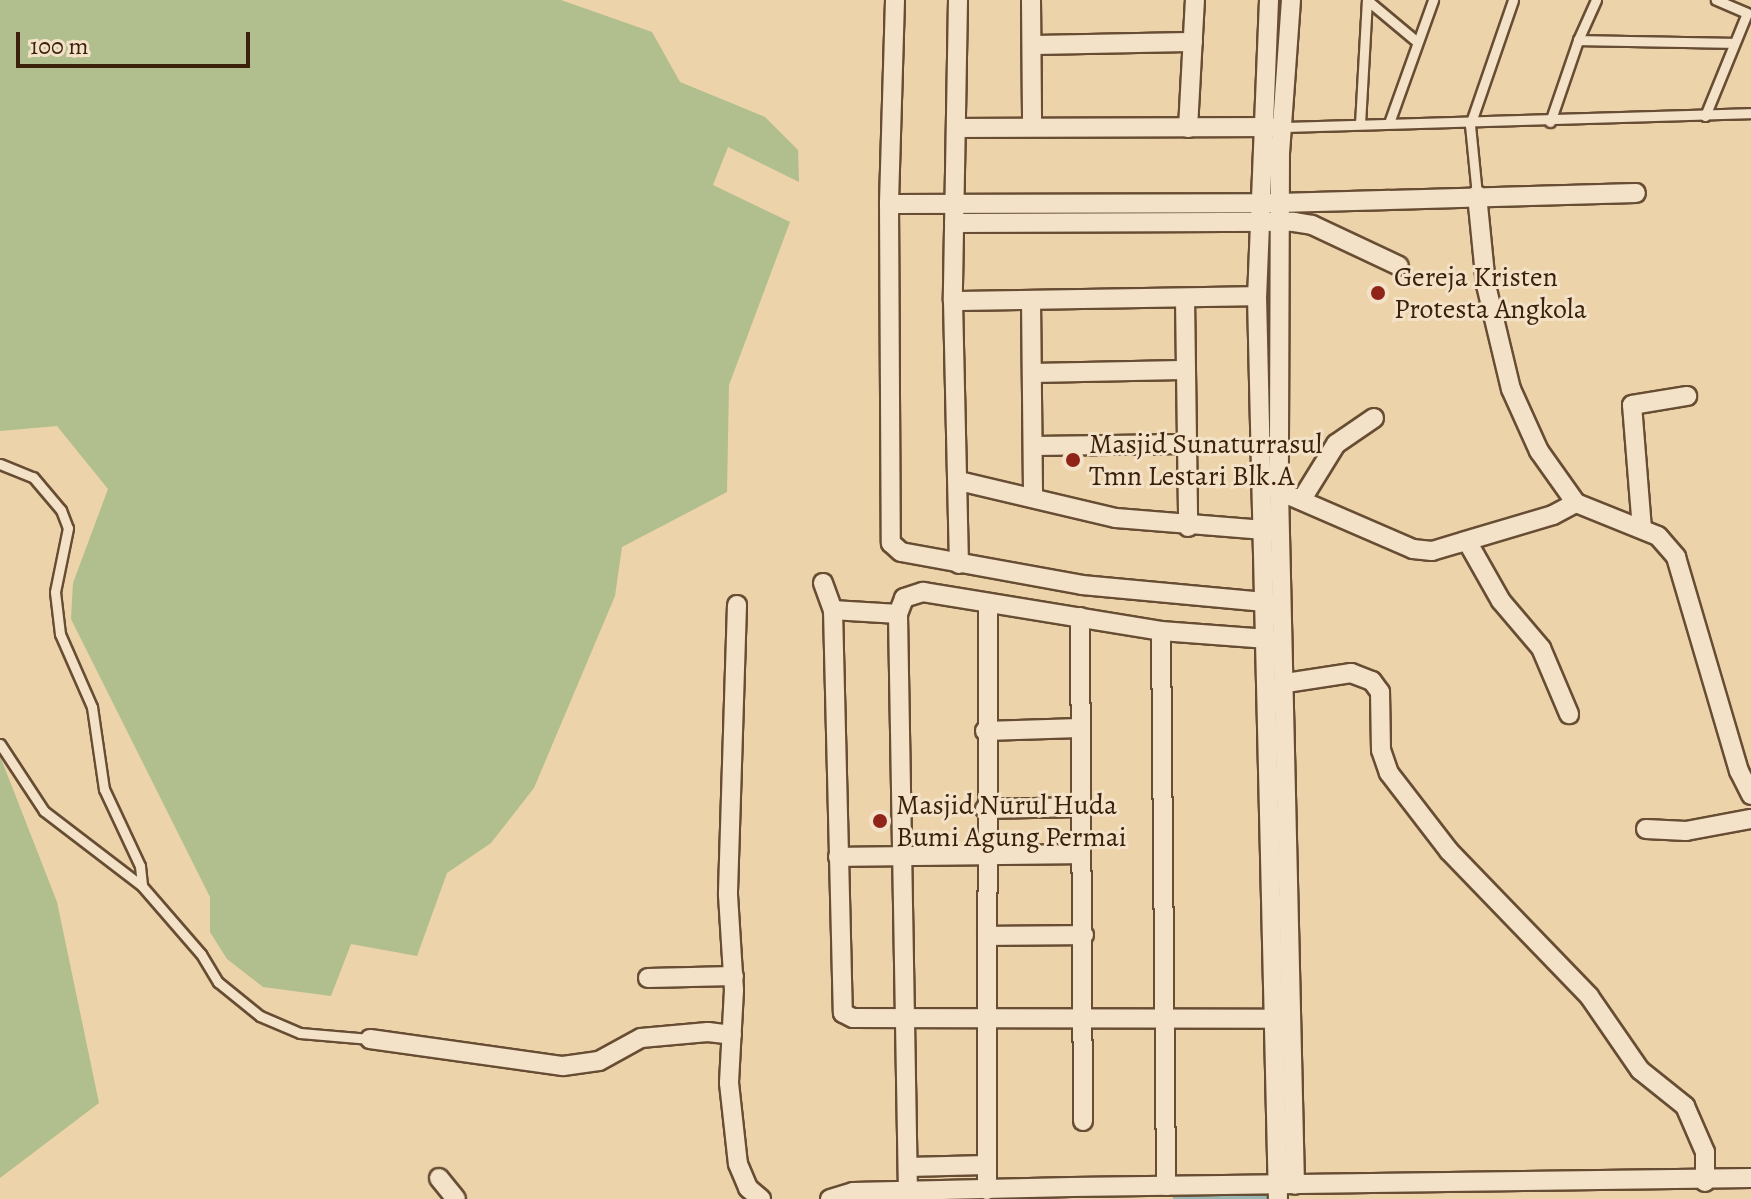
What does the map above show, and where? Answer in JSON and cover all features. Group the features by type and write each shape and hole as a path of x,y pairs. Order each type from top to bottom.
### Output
{"street":[{"path":"895,0 889,204 889,536 901,552 959,564 1082,585 1267,602"},
{"path":"958,0 953,301 959,564"},
{"path":"1031,0 1032,125"},
{"path":"1188,128 1195,0"},
{"path":"1269,0 1260,127 1270,222 1279,491 1267,602 1283,1190"},
{"path":"1269,203 1281,127 1291,0"},
{"path":"1032,45 1193,42"},
{"path":"957,128 1032,125 1281,127"},
{"path":"889,204 1269,203 1636,193"},
{"path":"1477,195 1486,285 1511,389 1539,451 1576,503 1642,529 1668,544 1687,584 1730,742 1751,795"},
{"path":"1270,222 1257,296 1286,683 1283,1190"},
{"path":"954,223 1270,222 1312,225 1399,266"},
{"path":"953,301 1257,296"},
{"path":"1185,298 1182,370 1188,527"},
{"path":"1031,300 1033,496"},
{"path":"1033,373 1182,370"},
{"path":"1642,529 1645,512 1632,405 1687,396"},
{"path":"1302,499 1336,444 1374,418"},
{"path":"1034,446 1185,444"},
{"path":"959,481 1116,518 1188,527 1273,531"},
{"path":"1279,491 1413,549 1432,551 1576,503"},
{"path":"1467,541 1501,601 1541,648 1569,714"},
{"path":"823,583 833,610 841,1010 853,1018 1167,1016 1277,1019"},
{"path":"908,1194 909,1018 902,856 898,614 909,593 1161,631 1268,639"},
{"path":"737,605 740,644 728,895 734,976 729,1083 738,1164 748,1188 761,1199"},
{"path":"987,1190 985,731 988,605"},
{"path":"833,610 898,614"},
{"path":"1080,617 1080,854 1086,1017 1083,1121"},
{"path":"1161,631 1167,1016 1166,1186"},
{"path":"1286,683 1351,673 1372,681 1380,692 1381,750 1389,773 1449,851 1589,996 1640,1070 1685,1106 1705,1152 1705,1182"},
{"path":"985,731 1080,728"},
{"path":"985,809 1081,807"},
{"path":"1646,829 1686,831 1751,819"},
{"path":"838,857 1080,854"},
{"path":"987,936 1084,935"},
{"path":"648,978 734,976"},
{"path":"370,1039 563,1066 599,1061 641,1038 708,1032 732,1035"},
{"path":"908,1167 987,1165"},
{"path":"439,1178 456,1199"},
{"path":"830,1199 853,1192 908,1194 987,1190 1071,1193 1166,1186 1283,1190 1705,1182 1751,1178"}],"lane":[{"path":"1360,124 1367,0 1416,41"},
{"path":"1389,123 1433,0"},
{"path":"1477,195 1470,125 1513,0"},
{"path":"1550,122 1578,40 1596,0"},
{"path":"1705,116 1749,10 1716,0"},
{"path":"1578,40 1734,43"},
{"path":"1281,127 1389,123 1470,125 1751,113"},
{"path":"0,464 33,477 61,510 68,528 55,592 60,634 92,707 104,789 140,866 142,886"},
{"path":"0,744 44,811 142,886 201,954 218,982 260,1016 300,1033 370,1039"}],"green space":[{"path":"0,0 561,0 652,32 680,82 765,117 798,150 799,182 728,147 713,185 790,222 729,385 727,492 622,547 615,596 534,788 491,843 447,873 417,956 351,944 331,996 263,987 227,959 210,932 210,897 71,619 73,583 108,489 57,426 0,431"},
{"path":"0,756 57,902 99,1103 0,1178"}],"waterway":[{"path":"1186,1193 1263,1199"},
{"path":"957,1199 1016,1197"}],"place":[{"name":"Gereja Kristen Protesta Angkola","path":"1378,293"},
{"name":"Masjid Sunaturrasul Tmn Lestari Blk.A","path":"1073,460"},
{"name":"Masjid Nurul Huda Bumi Agung Permai","path":"880,821"}]}
